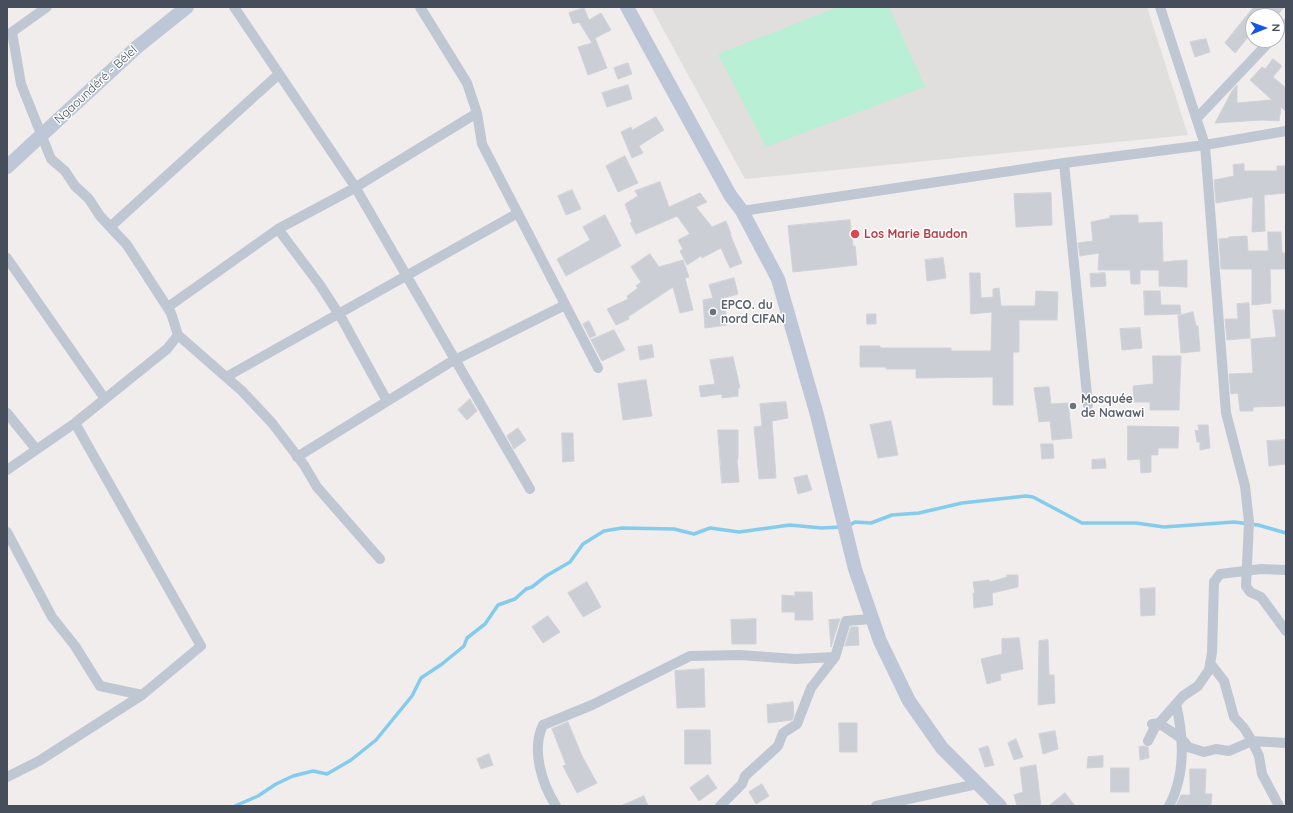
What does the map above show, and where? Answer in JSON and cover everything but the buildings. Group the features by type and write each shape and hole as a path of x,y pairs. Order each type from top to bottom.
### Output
{"street":[{"path":"46,7 12,32 21,84 51,159 65,171 75,186 89,199 100,216 127,245 172,313 178,335 242,391 272,423 317,487 380,559"},
{"name":"Ngaoundéré - Bélel","path":"7,167 137,47 187,7"},
{"path":"234,7 355,187 530,489"},
{"path":"420,7 467,83 477,113 482,144 598,368"},
{"path":"627,7 730,195 742,210 778,279 817,416 855,569 880,641 909,701 942,748 1000,806"},
{"path":"1160,7 1205,145 1226,413 1244,486 1249,526 1246,586 1250,592 1261,597 1286,631"},
{"path":"1197,118 1263,48"},
{"path":"110,227 279,74"},
{"path":"168,307 278,230 355,187 477,113"},
{"path":"742,210 1064,163 1205,145 1286,131"},
{"path":"1064,163 1088,406"},
{"path":"226,377 518,213"},
{"path":"278,230 320,285 387,401"},
{"path":"7,258 105,399"},
{"path":"297,457 455,360 565,305"},
{"path":"7,470 75,423 167,349 178,335"},
{"path":"7,413 36,450"},
{"path":"7,777 39,761 142,695 201,646 75,423"},
{"path":"7,532 52,617 75,646 100,686 142,695"},
{"path":"1148,742 1156,724 1183,696 1198,686 1208,670 1212,653 1214,582 1220,574 1261,569 1286,570"},
{"path":"720,806 742,784 746,776 778,746 783,733 797,724 811,688 835,656 846,621 872,619"},
{"path":"556,806 546,791 539,760 537,743 543,725 592,705 690,656 740,655 795,659 835,656"},
{"path":"1210,663 1224,681 1234,718 1244,728 1252,741 1259,756 1262,774 1279,806"},
{"path":"1169,806 1174,798 1184,749 1176,704"},
{"path":"1156,724 1183,738 1188,747 1204,752 1216,749 1229,751 1252,741 1286,743"},
{"path":"876,806 977,784"}],"shaded area":[{"path":"651,7 1147,7 1188,135 745,179"}],"green space":[{"path":"838,7 889,7 925,87 766,147 718,54"}],"waterway":[{"path":"848,526 855,522 871,523 892,515 919,513 962,503 1026,496 1033,497 1082,523 1136,523 1164,527 1234,522 1258,525 1286,533"},
{"path":"235,806 258,796 276,784 293,776 313,771 327,774 351,760 376,740 412,696 421,678 442,664 464,646 467,638 485,624 498,605 515,599 526,589 532,587 546,576 570,562 583,544 604,531 622,528 674,529 694,534 710,528 739,532 790,525 821,528 842,527"}],"place":[{"name":"Los Marie Baudon","path":"855,234"},
{"name":"EPCO. du nord CIFAN","path":"713,312"},
{"name":"Mosquée de Nawawi","path":"1073,406"}]}
